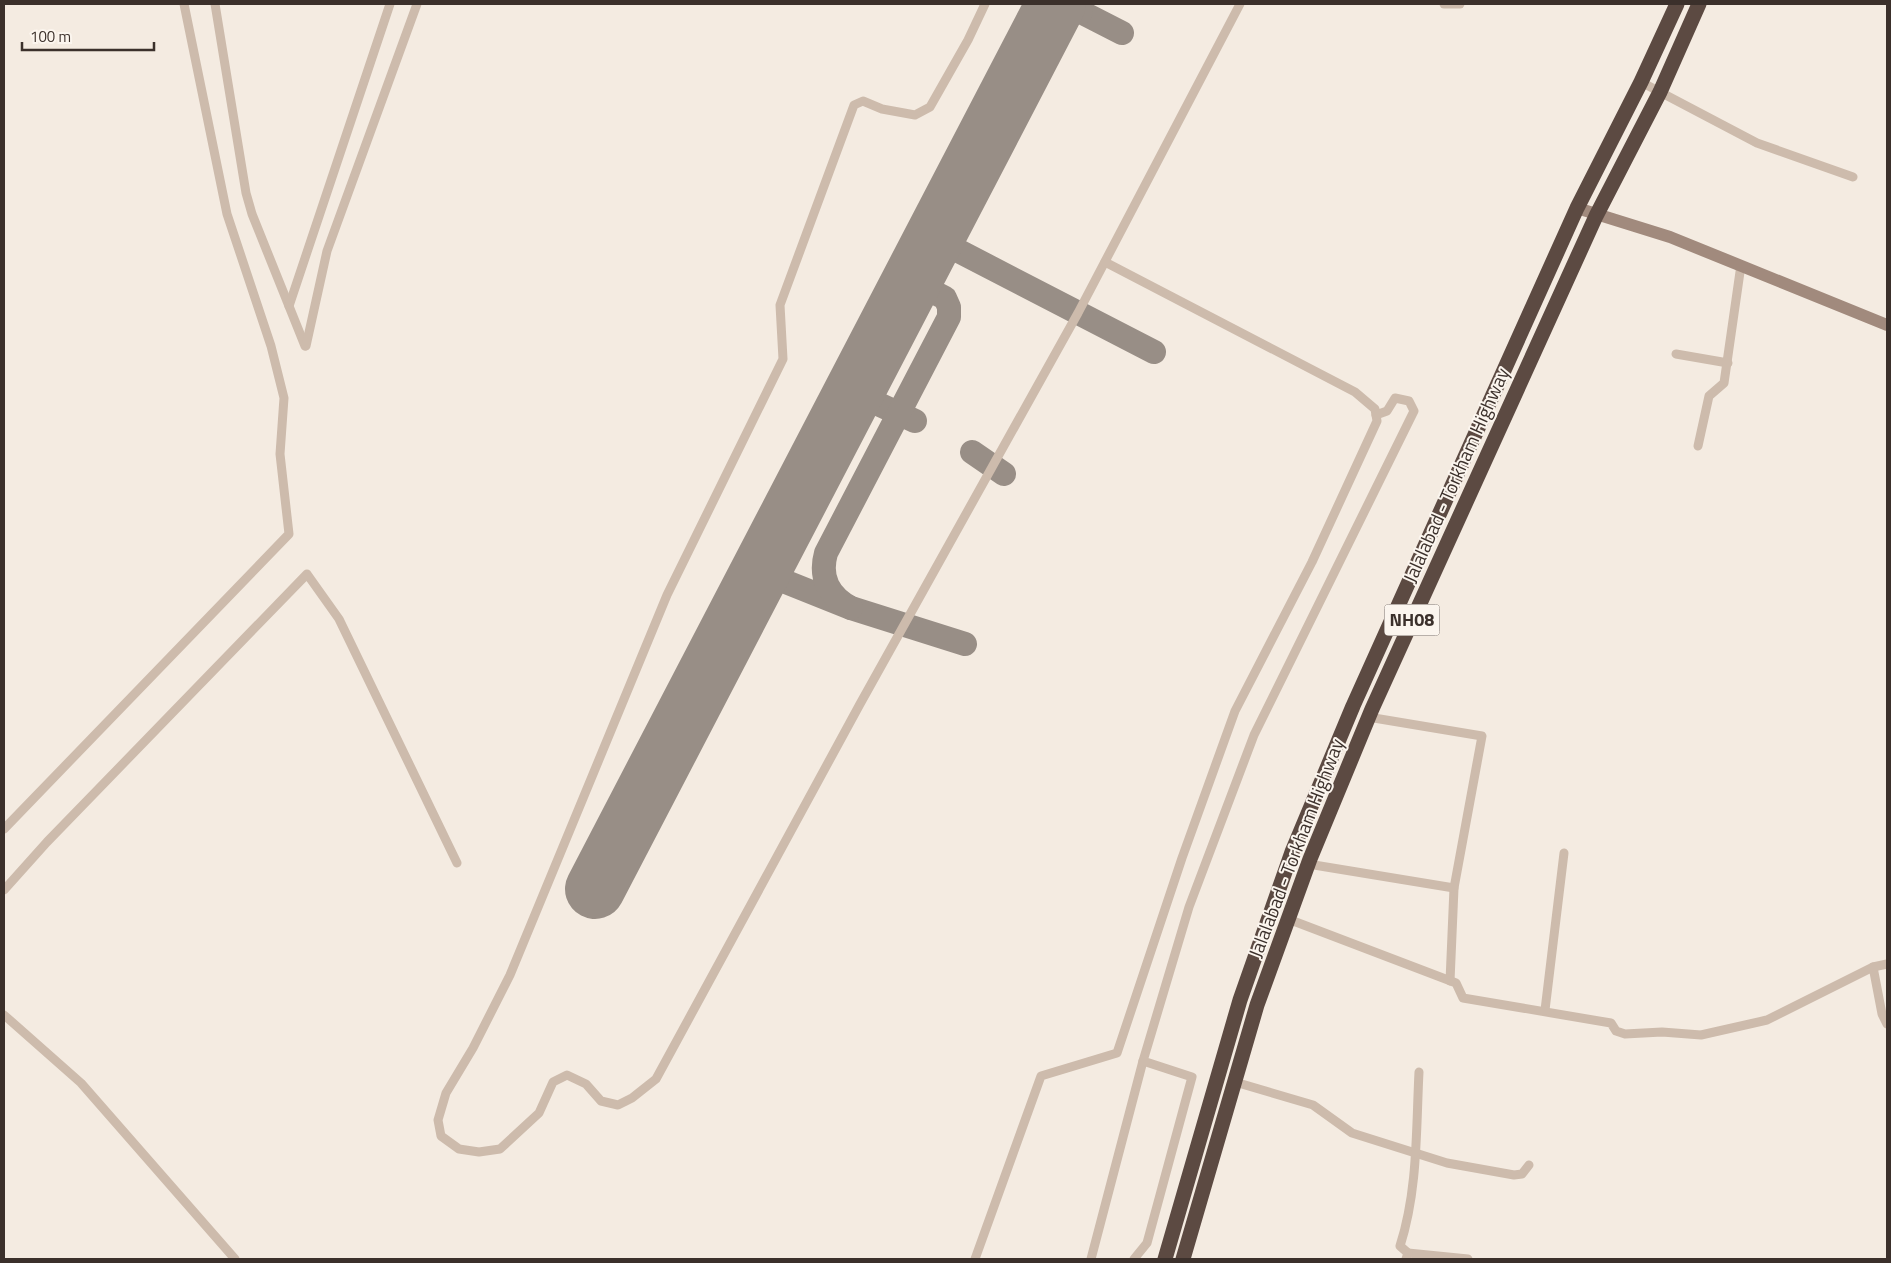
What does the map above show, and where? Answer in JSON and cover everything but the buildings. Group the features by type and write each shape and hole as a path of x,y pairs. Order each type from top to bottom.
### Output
{"highway":[{"name":"Jalalabad - Torkham Highway","path":"1165,1259 1240,1000 1292,852 1353,706 1577,208 1642,82 1677,4"},
{"name":"Jalalabad - Torkham Highway","path":"1183,1259 1257,1006 1308,864 1368,717 1596,216 1660,92 1699,4"}],"street":[{"path":"4,829 289,534 280,454 284,398 271,346 227,214 184,4"},
{"path":"215,4 246,193 252,214 306,346 327,251 417,4"},
{"path":"290,306 390,4"},
{"path":"985,4 968,40 930,106 915,115 882,109 862,101 854,106 780,305 783,359 667,595 510,975 473,1048 446,1093 438,1120 441,1136 458,1150 479,1152 500,1149 539,1112 554,1082 567,1075 586,1084 601,1101 618,1105 632,1098 656,1079 860,704 1105,262 1240,4"},
{"path":"1444,4 1460,4"},
{"path":"1642,82 1757,143 1854,177"},
{"path":"1577,208 1596,216 1670,237 1887,326"},
{"path":"975,1259 1041,1076 1117,1053 1182,858 1235,711 1312,562 1364,454 1377,421 1375,409 1355,392 1105,262"},
{"path":"1698,446 1709,396 1724,383 1741,265"},
{"path":"1676,354 1728,363"},
{"path":"1091,1259 1143,1061 1189,907 1254,735 1414,412 1409,401 1395,398 1387,411 1376,415"},
{"path":"4,890 47,842 307,574 339,619 457,863"},
{"path":"1368,717 1482,736 1454,888 1450,981"},
{"path":"1545,1010 1564,853"},
{"path":"1308,864 1454,888"},
{"path":"1288,919 1456,983 1463,998 1545,1010 1611,1023 1616,1032 1625,1034 1662,1032 1701,1035 1767,1020 1873,967 1887,964"},
{"path":"1873,967 1882,1014 1887,1024"},
{"path":"4,1014 81,1083 236,1259"},
{"path":"1134,1259 1147,1243 1192,1076 1143,1061"},
{"path":"1419,1072 1410,1211 1400,1246 1407,1256 1468,1259"},
{"path":"1235,1082 1313,1105 1352,1133 1447,1163 1514,1175 1522,1174 1529,1165"}],"taxiway":[{"path":"1073,4 1081,12 1122,33"},
{"path":"1035,44 1053,19 1064,13 1081,12"},
{"path":"944,218 941,236 949,246 1154,352"},
{"path":"923,257 935,244 949,246"},
{"path":"851,608 837,598 828,585 824,570 826,553 949,317 949,307 945,298 912,281"},
{"path":"859,381 863,397 915,421"},
{"path":"843,413 851,401 863,397"},
{"path":"972,452 1004,474"},
{"path":"765,562 767,571 771,576 851,608 965,644"},
{"path":"751,588 763,578 774,578"}],"runway":[{"path":"595,889 1056,4"}]}
